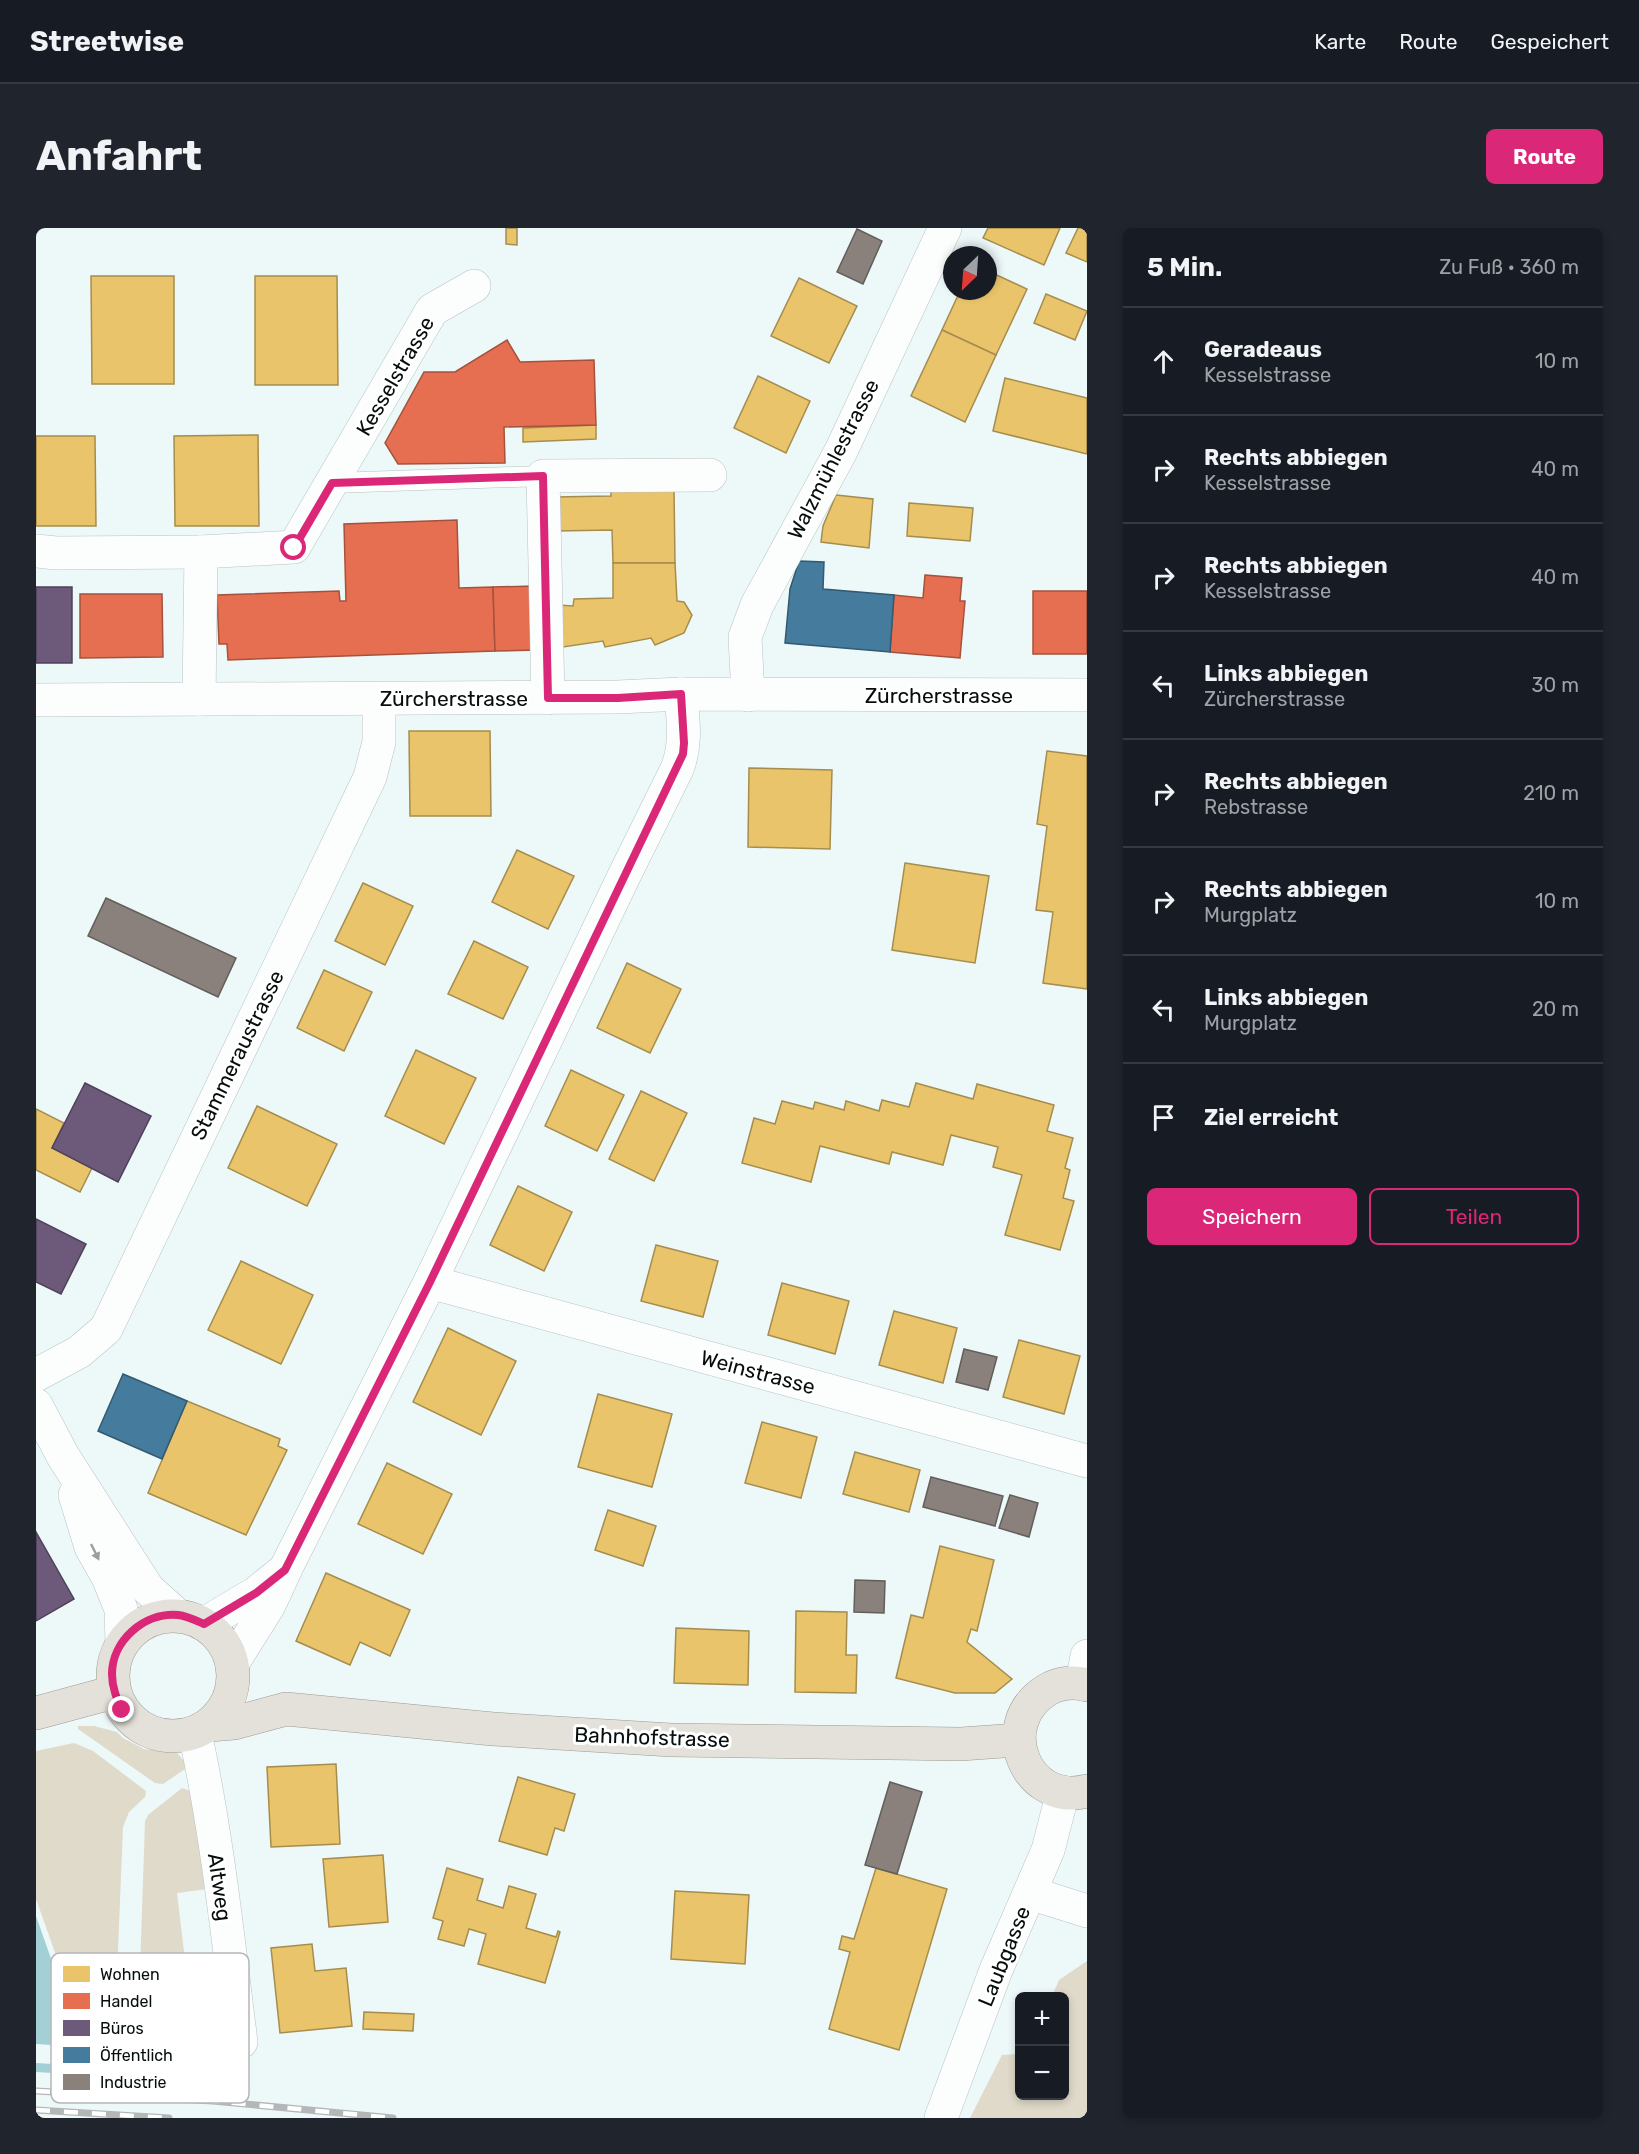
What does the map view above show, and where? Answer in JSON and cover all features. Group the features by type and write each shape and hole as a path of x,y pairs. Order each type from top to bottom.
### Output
{"main road":[{"path":"162,1616 190,1620 218,1635 227,1648 233,1671 232,1692 219,1716 202,1729 175,1736 155,1734 136,1725 122,1710 114,1692 112,1675 114,1658 122,1642 133,1629 148,1620 162,1616"},
{"name":"Bahnhofstrasse","path":"233,1671 286,1709"},
{"path":"1075,1791 1046,1785 1031,1774 1022,1758 1018,1740 1020,1724 1026,1709 1037,1696 1085,1675"},
{"path":"44,1711 114,1692"},
{"name":"Bahnhofstrasse","path":"202,1729 286,1709 493,1729 670,1740 938,1744 1018,1740"}],"street":[{"name":"Walzmühlestrasse","path":"748,694 745,637 757,605 841,451 945,228"},
{"name":"Kesselstrasse","path":"36,551 56,553 201,552 294,548 432,310 474,286"},
{"path":"548,698 543,476 710,476"},
{"path":"199,699 201,552"},
{"name":"Zürcherstrasse","path":"36,700 618,698 681,694 1087,695"},
{"path":"233,1671 269,1605 430,1282 614,895 677,769 683,754 684,743 681,694"},
{"name":"Stammeraustrasse","path":"36,1375 79,1352 106,1329 370,777 379,742 379,699"},
{"name":"Weinstrasse","path":"430,1282 1087,1461"},
{"path":"36,1405 63,1456 148,1589 190,1620 256,1593 285,1570"},
{"path":"63,1456 91,1546 108,1577 121,1609 122,1642"},
{"name":"Altweg","path":"202,1729 208,1802 229,1953"},
{"name":"Laubgasse","path":"941,2118 996,1970 1075,1791"},
{"path":"1030,1893 1087,1911"}],"lane":[{"path":"332,483 543,476"}],"shaded area":[{"path":"78,1726 94,1726 117,1732 123,1738 144,1749 177,1753 185,1762 185,1769 163,1784 155,1783 78,1729"},
{"path":"74,1743 93,1751 146,1791 145,1797 129,1812 123,1827 118,1953 55,1953 36,1899 36,1751"},
{"path":"182,1788 190,1791 207,1889 177,1893 184,1953 141,1953 145,1821 148,1815"},
{"path":"1087,1961 1087,2118 970,2118 1002,2055 1015,2054 1015,2100 1069,2100 1069,1992 1054,1992 1059,1980"}],"water":[{"path":"36,1916 51,1959 51,2103 83,2103 84,2118 36,2118"}],"pier":[{"path":"36,2044 51,2045 51,2064 36,2063"},
{"path":"36,2072 51,2073 51,2103 86,2103 87,2118 36,2118"}],"building: Wohnen":[{"path":"506,228 517,228 517,245 506,244"},
{"path":"988,228 1060,228 1044,265 983,238"},
{"path":"1078,228 1087,228 1087,262 1066,253"},
{"path":"997,275 1027,289 996,355 942,330 956,300 997,300"},
{"path":"91,276 174,276 174,384 92,384"},
{"path":"255,276 337,276 338,385 255,385"},
{"path":"799,278 857,306 829,363 771,336"},
{"path":"1046,294 1087,311 1075,340 1034,323"},
{"path":"942,330 996,355 965,422 911,396"},
{"path":"758,376 810,401 786,453 734,428"},
{"path":"1005,378 1087,398 1087,454 993,431"},
{"path":"596,425 596,439 523,442 523,428"},
{"path":"258,435 259,526 175,526 174,436"},
{"path":"36,436 95,436 96,526 36,526"},
{"path":"674,490 675,563 613,563 612,530 555,531 555,497 611,496 611,491"},
{"path":"836,495 873,499 869,548 821,542 823,526"},
{"path":"909,503 973,508 970,541 907,536"},
{"path":"613,563 675,563 677,601 684,602 692,615 684,633 655,645 651,638 605,647 603,641 563,647 558,605 573,606 574,599 613,598"},
{"path":"409,731 490,731 491,816 410,816"},
{"path":"1047,751 1087,756 1087,989 1043,983 1053,912 1036,910 1047,826 1037,824"},
{"path":"749,768 832,770 830,849 748,847"},
{"path":"517,850 574,876 548,929 492,902"},
{"path":"905,863 989,876 975,963 892,950"},
{"path":"363,883 413,906 385,965 335,941"},
{"path":"474,941 528,967 503,1019 448,994"},
{"path":"627,963 681,989 650,1053 597,1028"},
{"path":"324,970 372,992 344,1051 297,1028"},
{"path":"416,1050 476,1078 444,1144 385,1116"},
{"path":"571,1070 624,1095 597,1151 545,1126"},
{"path":"916,1083 973,1099 977,1084 1054,1105 1047,1131 1073,1138 1065,1168 1070,1170 1063,1198 1074,1201 1060,1250 1005,1235 1022,1175 993,1167 998,1147 951,1135 943,1165 892,1152 889,1164 820,1146 811,1182 742,1163 754,1118 775,1124 782,1101 813,1109 815,1102 844,1110 846,1101 879,1111 882,1100 909,1107"},
{"path":"641,1091 687,1113 654,1181 609,1159"},
{"path":"257,1106 337,1144 307,1206 228,1168"},
{"path":"36,1109 64,1123 52,1148 92,1168 80,1192 36,1170"},
{"path":"518,1186 572,1212 544,1271 490,1245"},
{"path":"656,1245 718,1261 703,1317 641,1301"},
{"path":"241,1261 313,1295 281,1364 208,1330"},
{"path":"782,1283 849,1301 835,1354 768,1335"},
{"path":"894,1311 957,1328 943,1383 879,1365"},
{"path":"448,1328 516,1361 481,1435 413,1402"},
{"path":"1019,1340 1080,1356 1064,1414 1003,1397"},
{"path":"598,1394 672,1414 652,1487 578,1467"},
{"path":"187,1401 280,1439 278,1446 287,1450 246,1535 148,1493"},
{"path":"762,1422 817,1437 801,1498 745,1483"},
{"path":"855,1452 920,1470 909,1512 843,1494"},
{"path":"387,1463 452,1494 423,1554 358,1524"},
{"path":"608,1510 656,1526 643,1566 595,1550"},
{"path":"940,1546 994,1560 977,1631 971,1629 967,1642 1012,1679 995,1693 955,1693 896,1678 911,1615 923,1618"},
{"path":"326,1573 410,1610 390,1656 360,1642 350,1665 296,1641"},
{"path":"796,1611 847,1612 846,1655 857,1655 856,1693 795,1692"},
{"path":"676,1628 749,1631 748,1685 674,1683"},
{"path":"336,1764 340,1844 271,1847 267,1767"},
{"path":"518,1777 575,1794 564,1831 555,1828 547,1855 499,1841"},
{"path":"383,1855 388,1922 329,1927 323,1859"},
{"path":"447,1868 483,1879 477,1900 503,1908 509,1886 536,1894 526,1928 556,1937 558,1931 560,1932 545,1983 478,1964 486,1934 469,1929 464,1946 438,1939 443,1921 433,1918"},
{"path":"876,1868 947,1889 899,2050 829,2029 850,1952 839,1949 842,1936 854,1939"},
{"path":"675,1891 749,1895 745,1964 671,1959"},
{"path":"312,1944 315,1971 346,1968 352,2026 280,2033 271,1948"},
{"path":"364,2012 414,2014 413,2031 363,2029"}],"building: Handel":[{"path":"507,340 520,362 594,360 596,425 504,427 505,463 398,464 385,443 424,372 455,372"},
{"path":"457,520 459,588 493,587 495,651 228,660 227,644 219,644 217,595 339,591 340,601 346,601 344,524"},
{"path":"925,575 962,578 960,601 965,601 960,658 890,652 894,595 923,598"},
{"path":"534,586 537,650 495,651 493,587"},
{"path":"1033,591 1087,591 1087,654 1033,654"},
{"path":"80,594 162,594 163,657 80,658"}],"building: Büros":[{"path":"36,587 72,587 72,663 36,663"},
{"path":"85,1083 151,1116 118,1182 52,1148"},
{"path":"36,1219 86,1244 61,1294 36,1282"},
{"path":"36,1532 74,1599 36,1621"}],"building: Öffentlich":[{"path":"799,561 824,562 823,589 894,595 890,652 785,643 790,589"},
{"path":"123,1374 187,1401 162,1459 98,1431"}],"building: Industrie":[{"path":"857,229 882,241 863,284 837,272"},
{"path":"106,898 236,958 218,997 88,936"},
{"path":"964,1349 997,1357 988,1390 956,1382"},
{"path":"931,1477 1003,1496 995,1526 923,1507"},
{"path":"1010,1495 1038,1503 1029,1537 999,1528"},
{"path":"855,1580 885,1581 884,1613 854,1612"},
{"path":"890,1782 922,1792 897,1874 865,1865"}],"railway":[{"path":"36,2091 51,2092"},
{"path":"234,2103 393,2118"},
{"path":"36,2110 169,2118"}],"route":[{"path":"122,1710 114,1692 112,1675 114,1658 122,1642 133,1629 148,1620 162,1616 177,1615 204,1624 256,1593 285,1570 430,1282 683,754 681,694 618,698 548,698 543,476 332,483 294,548"}]}
